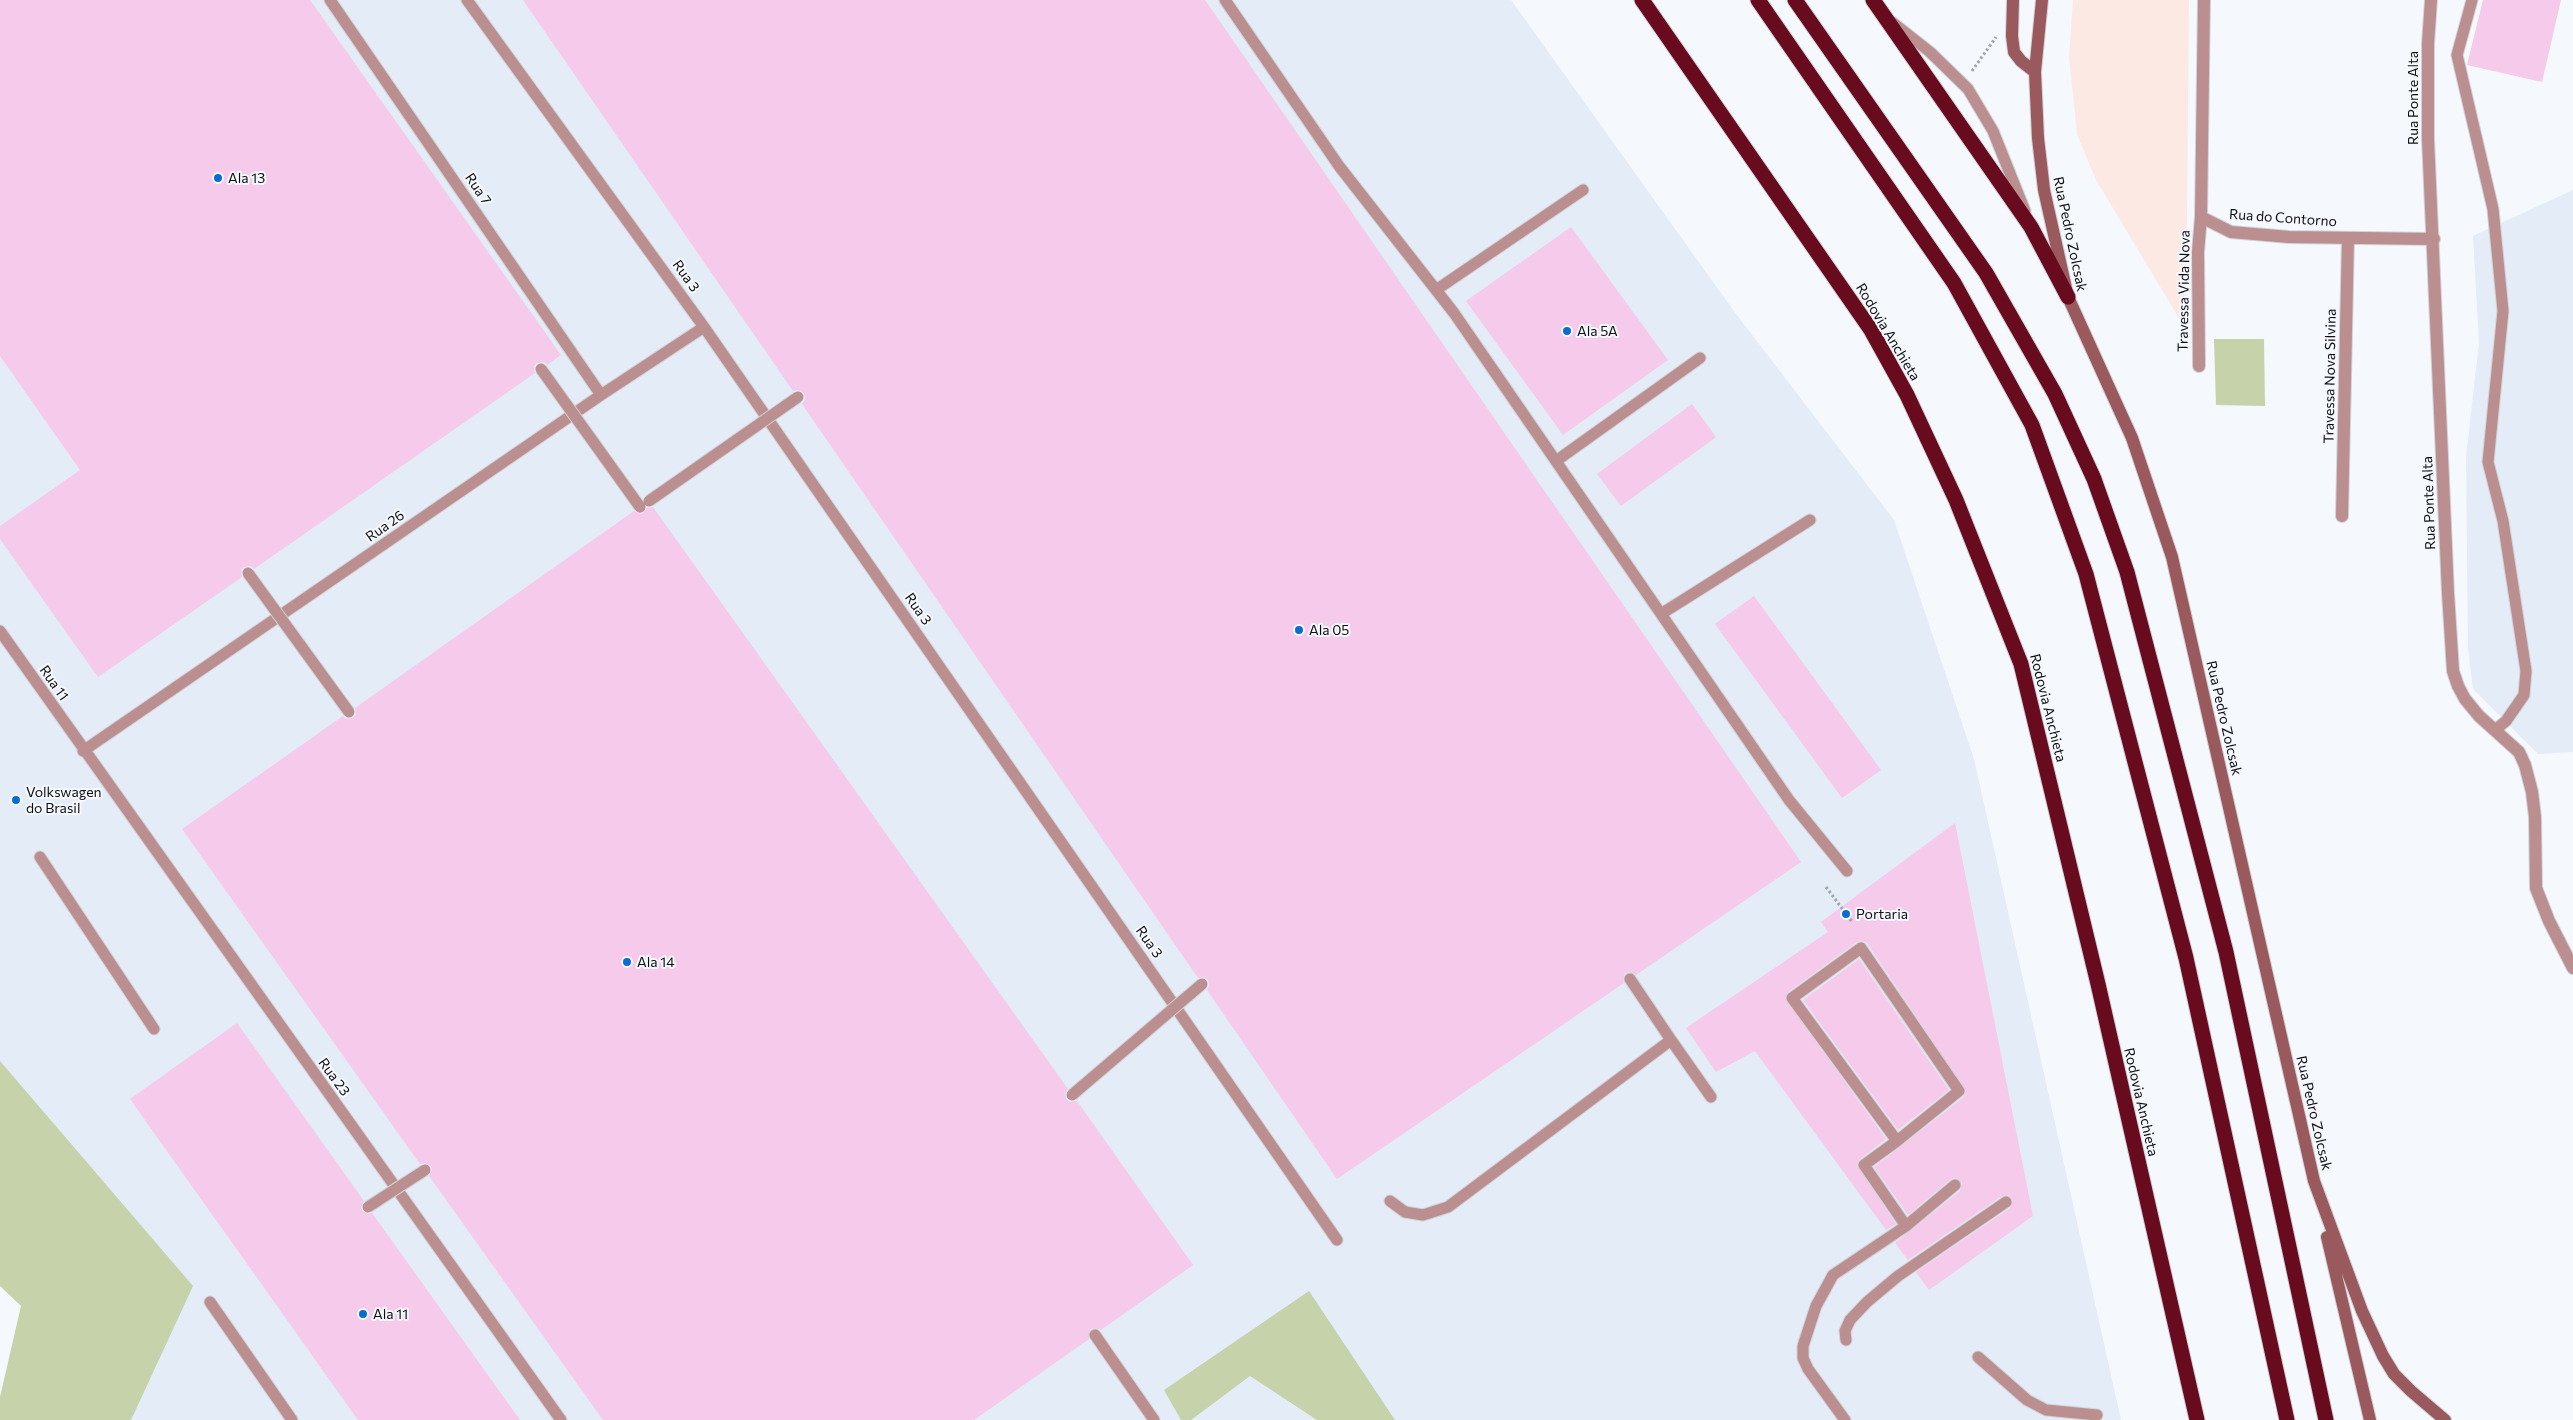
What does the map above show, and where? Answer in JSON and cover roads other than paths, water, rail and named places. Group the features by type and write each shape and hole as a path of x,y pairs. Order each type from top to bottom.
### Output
{"highway":[{"name":"Rodovia Anchieta","path":"1642,0 1871,330 1907,395 1956,500 2021,664 2100,994 2197,1420"},
{"path":"1758,0 1954,283 2032,425 2086,574 2186,958 2287,1420"},
{"path":"1795,0 1986,273 2055,394 2094,480 2127,572 2226,952 2326,1420"},
{"path":"1873,0 2031,227 2068,297"}],"main road":[{"path":"2013,0 2014,52 2021,61 2035,72"},
{"name":"Rua Pedro Zolcsak","path":"2042,0 2035,72 2038,138 2044,190 2068,297 2132,438 2172,557 2314,1181 2362,1311 2383,1356 2394,1374 2410,1391 2445,1420"},
{"path":"2314,1181 2370,1420"}],"street":[{"path":"2201,217 2204,0"},
{"name":"Rua Ponte Alta","path":"2432,0 2427,101 2448,593 2454,671 2458,686 2465,699 2519,752 2526,765 2535,817 2536,888 2548,921 2573,968"},
{"name":"Rua do Contorno","path":"2201,217 2231,232 2289,237 2434,239"},
{"name":"Travessa Vida Nova","path":"2199,366 2198,252 2201,217"},
{"name":"Travessa Nova Silvina","path":"2342,516 2348,238"}],"lane":[{"name":"Rua 7","path":"330,0 601,395"},
{"name":"Rua 3","path":"467,0 704,327 1337,1240"},
{"path":"1225,0 1339,166 1436,290 1789,800 1847,871"},
{"path":"2472,0 2457,55 2493,210 2503,311 2488,462 2503,521 2526,671 2524,695 2506,721 2495,730"},
{"path":"1884,16 1930,52 1964,84 1993,131 2031,227"},
{"path":"1436,290 1583,190"},
{"name":"Rua 26","path":"83,751 601,395 704,327"},
{"path":"1556,461 1700,358"},
{"path":"541,369 644,504 798,398"},
{"path":"1661,614 1810,520"},
{"path":"248,573 349,712"},
{"name":"Rua 11","path":"0,631 83,751"},
{"name":"Rua 23","path":"83,751 560,1420"},
{"path":"40,857 154,1029"},
{"path":"1897,1141 1792,998 1861,948 1959,1091 1897,1141 1864,1165 1906,1226"},
{"path":"1630,979 1670,1040 1711,1097"},
{"path":"1072,1095 1202,984"},
{"path":"1390,1201 1405,1212 1423,1215 1448,1207 1670,1040"},
{"path":"368,1207 424,1170"},
{"path":"1844,1420 1808,1370 1804,1358 1803,1346 1816,1306 1827,1282 1833,1275 1906,1226 1955,1184"},
{"path":"1846,1340 1845,1331 1850,1320 1867,1302 1898,1276 2006,1202"},
{"path":"210,1302 292,1420"},
{"path":"1095,1335 1154,1420"},
{"path":"1978,1357 2027,1400 2046,1410 2097,1415"}],"place":[{"name":"Ala 13","path":"218,178"},
{"name":"Ala 5A","path":"1567,331"},
{"name":"Ala 05","path":"1299,630"},
{"name":"Volkswagen do Brasil","path":"16,800"},
{"name":"Portaria","path":"1846,914"},
{"name":"Ala 14","path":"627,962"},
{"name":"Ala 11","path":"363,1314"}]}
